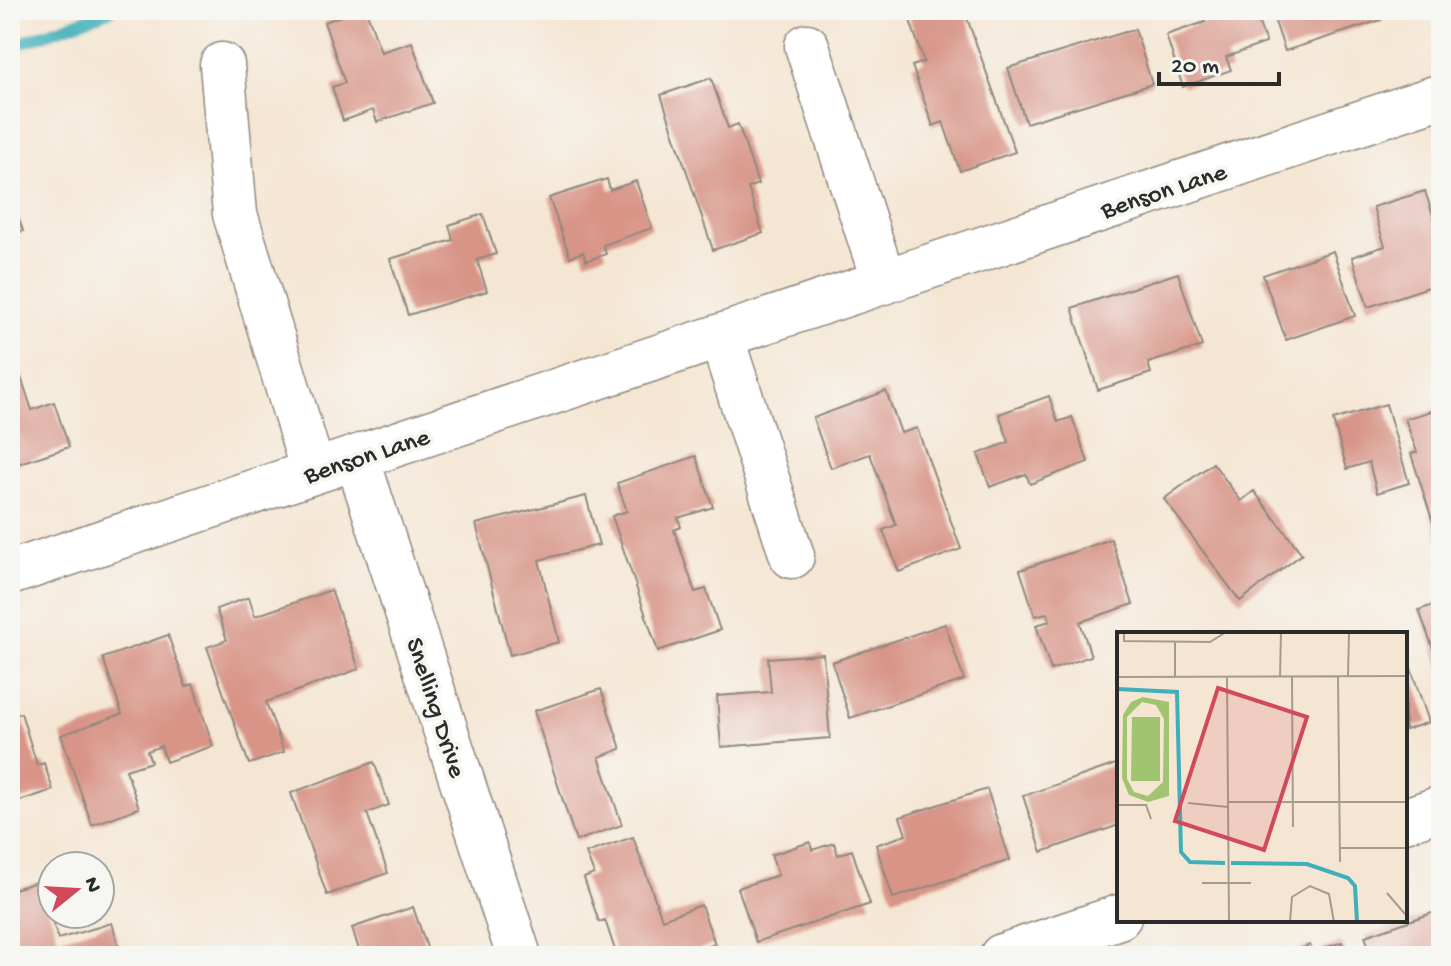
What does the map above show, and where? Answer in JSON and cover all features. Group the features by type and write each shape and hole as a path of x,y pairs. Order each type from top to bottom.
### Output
{"street":[{"path":"807,46 884,282"},
{"path":"222,65 235,214 313,471"},
{"name":"Benson Lane","path":"10,573 1441,96"},
{"path":"721,336 792,556"},
{"name":"Snelling Drive","path":"357,458 519,956"},
{"path":"1407,819 1441,808"},
{"path":"1002,956 1117,918"}],"building":[{"path":"366,10 381,52 412,42 433,103 377,122 373,110 343,121 332,87 345,83 324,22"},
{"path":"929,10 964,10 1015,152 960,171 943,122 933,126 912,66 924,62 909,17"},
{"path":"1201,10 1254,10 1266,43 1226,57 1231,70 1183,87 1166,35 1205,22"},
{"path":"1271,10 1378,10 1381,20 1285,51"},
{"path":"1135,29 1152,84 1026,123 1008,68"},
{"path":"711,78 728,128 738,124 758,184 748,188 763,233 713,250 661,95"},
{"path":"607,179 610,190 636,181 652,228 603,245 606,254 586,261 583,252 570,257 549,198"},
{"path":"1425,191 1441,240 1441,283 1368,307 1352,257 1385,246 1373,207"},
{"path":"10,193 23,231 10,235"},
{"path":"483,214 496,254 477,260 487,291 408,315 390,259 453,240 449,225"},
{"path":"1333,251 1355,316 1286,340 1263,275"},
{"path":"1178,273 1202,346 1148,363 1151,373 1098,390 1072,308"},
{"path":"13,353 32,410 54,402 69,447 14,465 10,454 10,354"},
{"path":"886,391 901,433 917,428 961,549 899,572 883,530 896,525 870,454 831,468 813,418"},
{"path":"1049,396 1058,422 1072,417 1088,462 1030,484 1026,474 990,487 978,454 1009,442 999,414"},
{"path":"1386,404 1409,483 1377,493 1369,462 1347,469 1333,420"},
{"path":"1441,408 1440,544 1411,454 1417,452 1405,419"},
{"path":"696,456 713,507 678,518 681,527 674,530 695,592 706,589 720,630 658,651 612,516 627,511 617,483"},
{"path":"1213,463 1241,501 1254,491 1302,554 1240,601 1164,499"},
{"path":"586,496 599,545 539,560 559,642 510,655 476,524"},
{"path":"1111,539 1133,604 1080,622 1091,656 1051,670 1036,625 1050,621 1047,613 1035,616 1020,570"},
{"path":"331,590 359,669 266,702 284,752 249,764 207,647 227,640 216,609 249,597 255,616"},
{"path":"1441,602 1441,671 1419,610"},
{"path":"945,624 964,680 850,718 832,662"},
{"path":"168,635 186,687 193,684 213,746 166,762 161,746 147,751 151,762 126,770 139,808 92,825 61,735 122,714 103,658"},
{"path":"823,654 830,738 721,747 717,696 771,692 768,658"},
{"path":"1407,657 1429,722 1407,729"},
{"path":"601,689 621,749 599,757 622,825 576,841 534,711"},
{"path":"21,713 37,765 44,763 53,790 10,804 10,717"},
{"path":"374,762 389,805 367,813 388,873 327,895 291,793"},
{"path":"1117,764 1117,826 1042,852 1023,796"},
{"path":"987,789 1010,860 893,898 876,845 906,835 900,817"},
{"path":"633,837 662,919 701,905 715,944 680,956 617,956 605,920 599,922 584,878 594,874 586,853"},
{"path":"810,842 812,850 834,843 838,855 852,850 870,904 756,942 738,888 778,875 771,855"},
{"path":"36,882 36,930 55,930 58,939 88,930 114,930 122,956 10,956 10,890"},
{"path":"413,907 430,956 361,956 352,928"},
{"path":"1441,910 1441,956 1372,956 1365,936"},
{"path":"1342,942 1347,956 1280,956 1310,945 1313,952"}],"waterway":[{"path":"10,47 111,10"}]}
